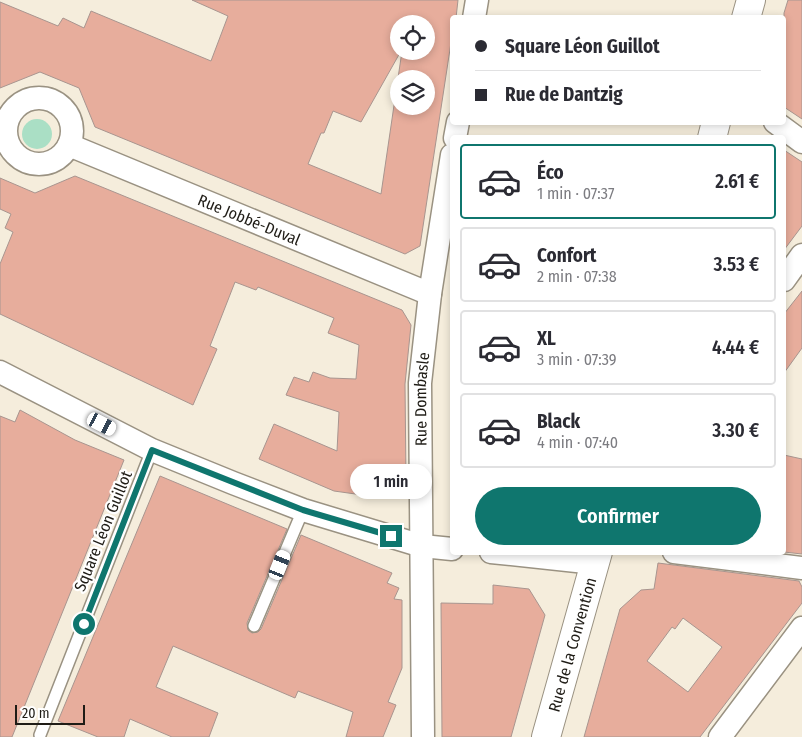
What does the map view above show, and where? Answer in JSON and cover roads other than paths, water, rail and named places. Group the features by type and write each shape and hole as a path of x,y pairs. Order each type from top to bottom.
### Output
{"main road":[{"path":"747,15 751,0"},
{"name":"Rue de la Convention","path":"546,737 597,558"}],"street":[{"path":"474,15 477,0"},
{"path":"40,98 51,101 67,114 72,134 69,145 64,152 50,163 31,163 16,155 10,147 4,119 20,104 40,98"},
{"path":"779,125 802,142"},
{"name":"Rue Jobbé-Duval","path":"69,145 430,294"},
{"name":"Rue Dombasle","path":"423,737 420,383 430,294 450,168"},
{"path":"786,277 802,255"},
{"path":"0,372 152,450 303,510 422,546 450,549"},
{"path":"544,555 597,558"},
{"path":"698,555 802,568"},
{"path":"720,737 802,628"}],"lane":[{"name":"Square Léon Guillot","path":"40,735 152,450"},
{"path":"254,626 303,510"}]}
